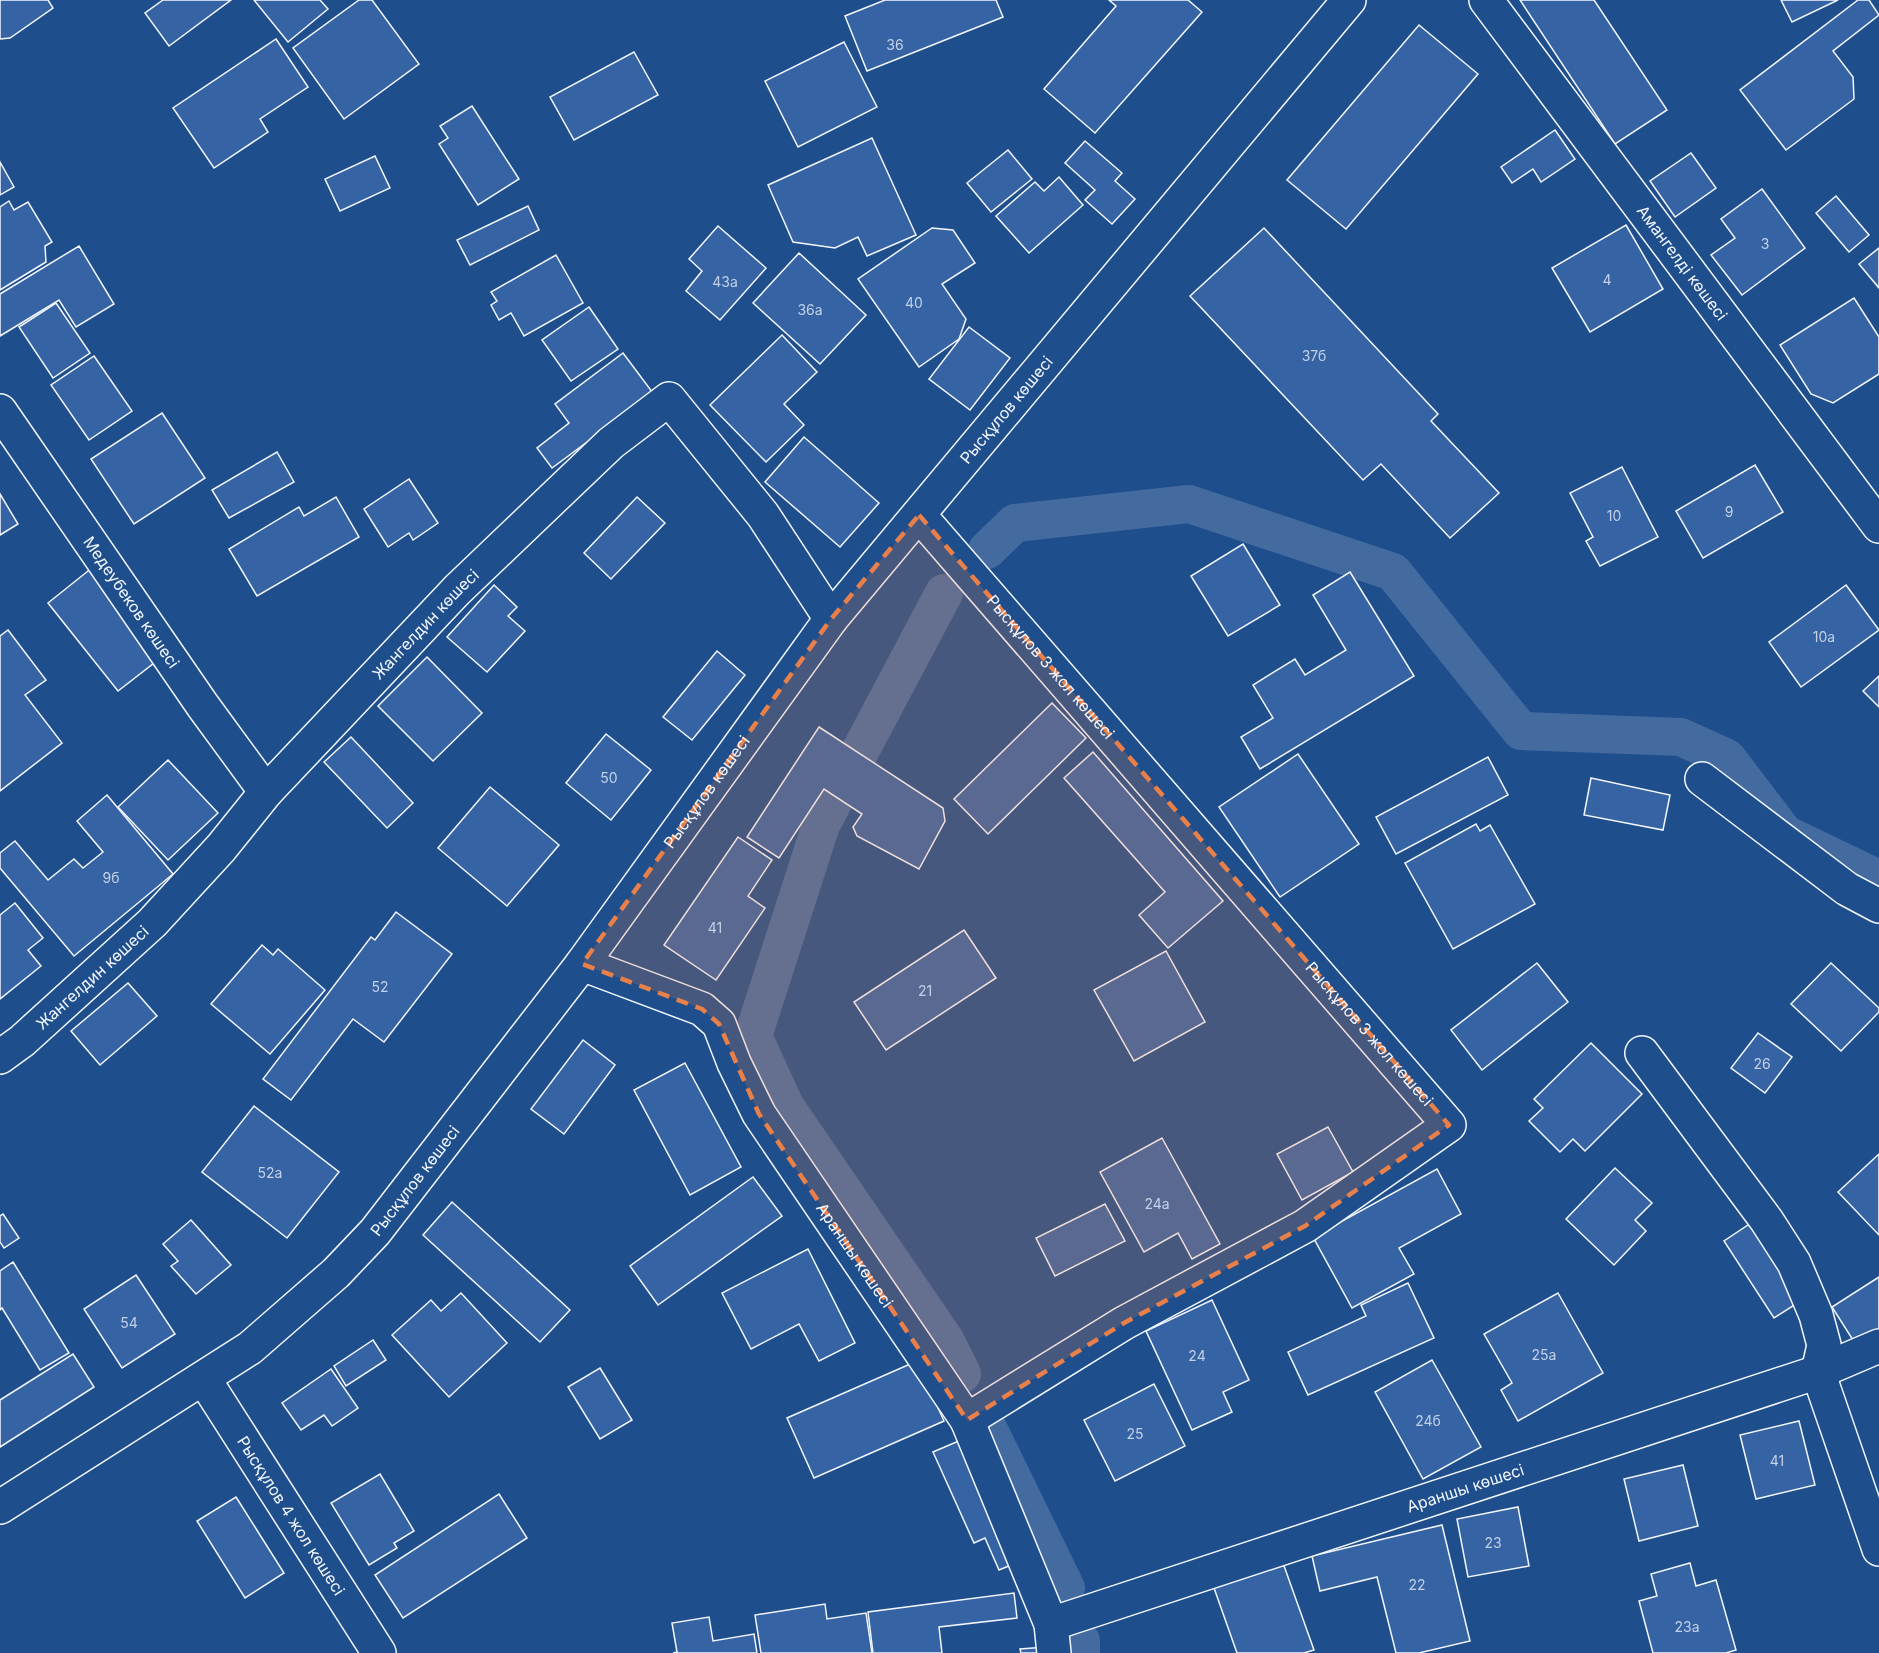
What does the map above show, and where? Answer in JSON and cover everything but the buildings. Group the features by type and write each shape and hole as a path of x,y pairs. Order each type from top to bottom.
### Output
{"street":[{"name":"Амангелді көшесі","path":"1486,0 1879,526"},
{"name":"Рысқұлов көшесі","path":"0,1507 250,1348 336,1273 375,1232 582,964 831,619 1344,3"},
{"name":"Жангелдин көшесі","path":"0,1057 22,1041 152,923 221,848 266,792 457,590 611,443 669,399 763,515 831,619"},
{"name":"Медеубеков көшесі","path":"0,411 203,706 266,792"},
{"name":"Рысқұлов 3 жол көшесі","path":"919,515 1449,1125 1305,1226 1124,1323 967,1420"},
{"path":"1702,779 1847,889 1879,906"},
{"name":"Араншы көшесі","path":"582,964 702,1009 719,1024 734,1063 759,1114 967,1420 1053,1638 1818,1372 1879,1346"},
{"path":"1641,1053 1767,1221 1794,1263 1816,1315 1824,1345 1818,1372 1879,1549"},
{"name":"Рысқұлов 4 жол көшесі","path":"204,1379 379,1653"}],"highlighted area":[{"path":"919,515 1449,1125 1305,1226 1124,1323 967,1420 759,1114 719,1024 702,1009 582,964 831,619"}],"waterway":[{"path":"987,550 1015,523 1189,504 1393,572 1521,731 1681,737 1727,758 1785,834 1879,879"},
{"path":"944,593 821,825 753,1036 785,1106 945,1340 962,1374"},
{"path":"988,1428 1066,1588"},
{"path":"1081,1641 1081,1653"}]}
